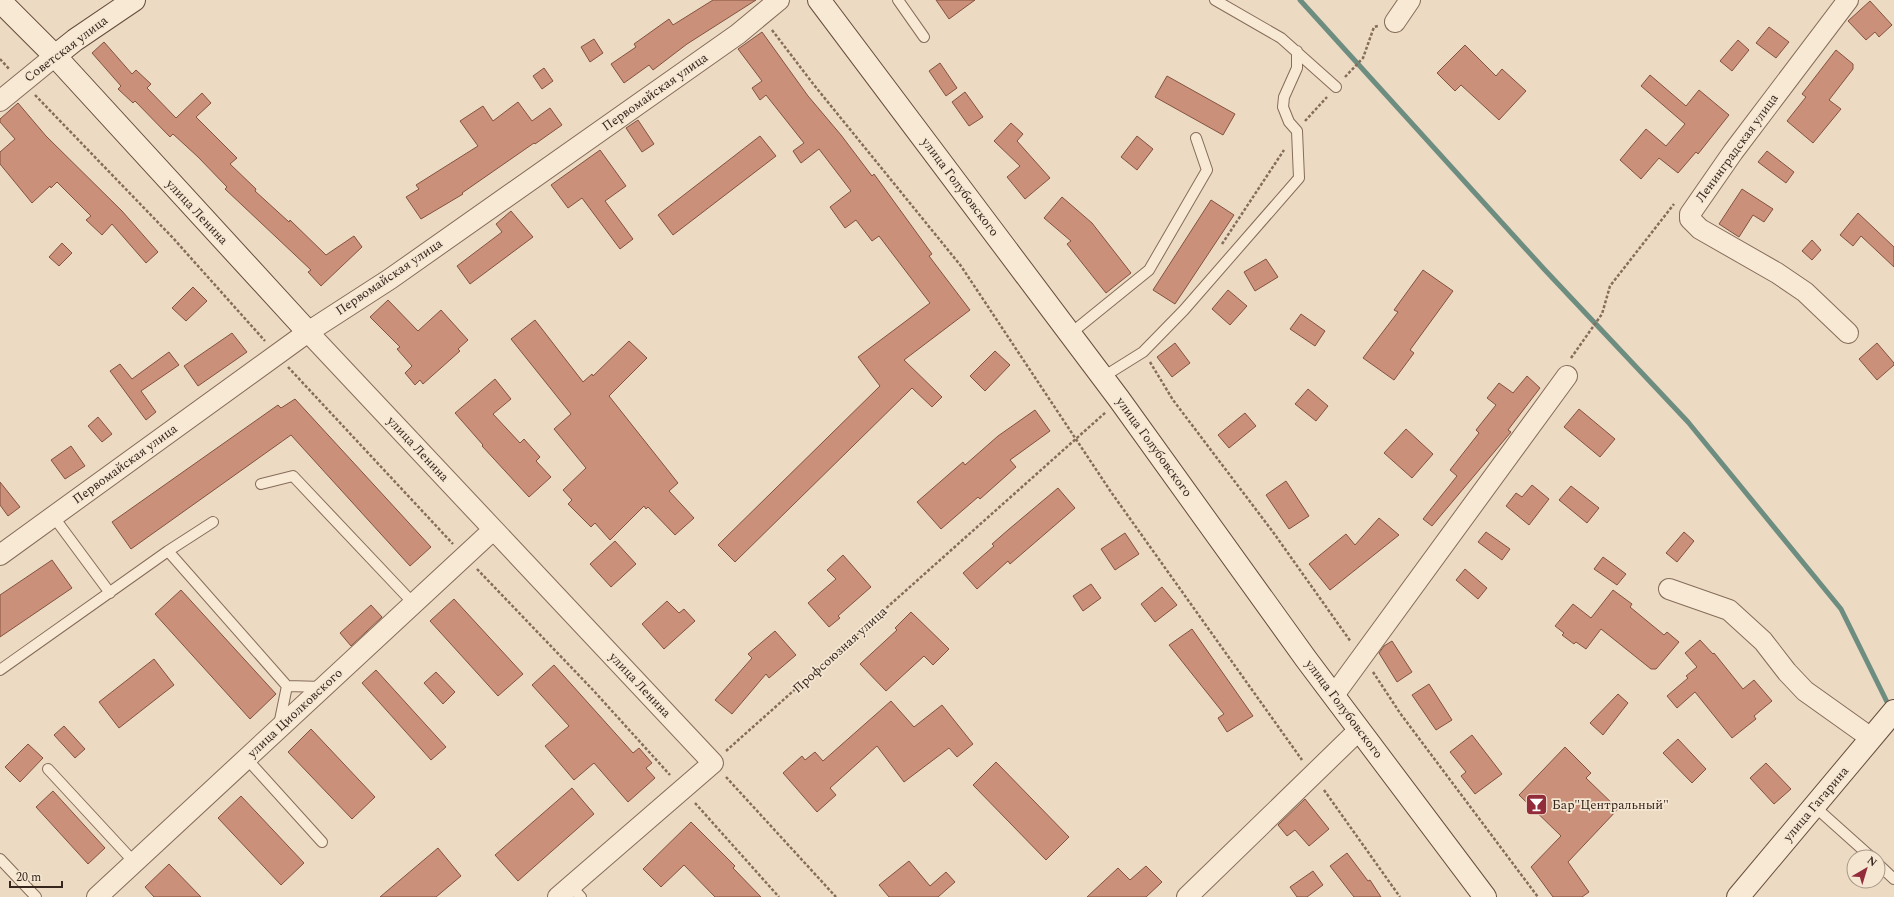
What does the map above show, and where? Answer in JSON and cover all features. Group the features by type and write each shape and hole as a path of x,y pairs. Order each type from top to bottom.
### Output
{"street":[{"name":"Советская улица","path":"0,101 75,40 134,0"},
{"name":"Первомайская улица","path":"0,555 308,332 390,279 738,34 779,0"},
{"name":"улица Голубовского","path":"819,0 1119,399 1359,730 1485,897"},
{"path":"1395,22 1410,0"},
{"name":"Ленинградская улица","path":"1848,0 1733,152 1690,214 1690,219 1700,229 1778,273 1805,292 1848,333"},
{"name":"улица Ленина","path":"0,1 55,56 308,332 713,763"},
{"path":"1334,695 1567,376"},
{"name":"улица Циолковского","path":"96,897 494,530"},
{"path":"1669,590 1729,610 1763,641 1786,672 1805,691 1882,725"},
{"name":"улица Гагарина","path":"1738,897 1882,725"},
{"path":"1187,897 1359,730"},
{"path":"570,893 713,763"}],"lane":[{"path":"898,0 924,37"},
{"path":"1215,0 1281,38 1336,87"},
{"path":"1103,378 1143,352 1184,310 1299,178 1297,131 1289,122 1283,107 1284,97 1297,68 1297,51"},
{"path":"1070,334 1148,270 1207,170 1196,138"},
{"path":"261,484 293,476 414,604"},
{"path":"53,516 110,593"},
{"path":"0,670 168,551 213,522"},
{"path":"168,551 287,686 323,687"},
{"path":"278,728 287,686"},
{"path":"246,758 322,842"},
{"path":"48,769 134,862"},
{"path":"1814,806 1862,849"},
{"path":"0,859 36,897"},
{"path":"1886,872 1894,879"}],"path":[{"path":"760,16 962,266 1077,438 1111,492 1400,897"},
{"path":"1220,247 1297,131 1364,58 1374,27 1395,22"},
{"path":"0,59 173,238 276,355 465,557 593,690 779,897"},
{"path":"1594,326 1598,320"},
{"path":"1143,352 1173,400 1273,532 1400,713 1538,897"},
{"name":"Профсоюзная улица","path":"713,763 1119,399"},
{"path":"713,763 836,897"}],"building":[{"path":"713,0 756,0 687,44 653,70 649,65 624,83 611,64 636,47 634,44 669,19 673,25"},
{"path":"936,0 975,0 949,19"},
{"path":"1870,1 1892,25 1879,37 1875,32 1866,40 1848,21"},
{"path":"1769,27 1789,42 1776,58 1756,43"},
{"path":"762,32 808,96 841,135 872,176 874,174 932,254 929,256 970,310 904,360 942,397 932,407 912,388 735,562 718,545 880,386 858,357 930,303 879,236 872,241 856,220 845,228 830,207 851,191 819,149 801,163 793,151 804,143 766,95 760,100 752,88 762,81 738,49"},
{"path":"594,39 603,53 590,62 581,47"},
{"path":"1738,40 1749,50 1732,71 1720,61"},
{"path":"104,42 132,74 136,70 151,84 147,88 176,118 202,93 211,103 196,117 237,158 230,164 256,189 255,191 289,222 290,220 326,255 354,236 362,247 321,286 308,272 311,270 225,189 227,187 198,157 173,134 170,137 135,101 133,103 118,89 121,86 92,53"},
{"path":"1465,45 1496,76 1502,69 1526,91 1499,120 1461,85 1455,91 1437,73"},
{"path":"1836,50 1853,64 1853,69 1829,100 1841,109 1813,143 1787,121 1806,97 1802,94"},
{"path":"940,63 957,88 946,96 929,71"},
{"path":"544,68 553,81 542,89 533,76"},
{"path":"1650,75 1686,106 1699,90 1729,115 1698,154 1696,152 1678,173 1659,158 1641,179 1620,160 1646,129 1666,146 1685,124 1641,86"},
{"path":"1167,76 1235,114 1223,135 1155,97"},
{"path":"965,92 983,117 969,126 952,102"},
{"path":"518,102 532,121 550,108 562,125 462,193 463,194 421,219 406,197 419,189 416,185 478,146 460,121 483,106 493,121"},
{"path":"18,103 46,136 122,211 158,252 146,263 112,224 102,235 86,220 91,216 57,182 51,188 50,186 32,203 0,164 0,152 15,139 0,122 0,119"},
{"path":"638,120 654,144 642,152 626,128"},
{"path":"1011,123 1023,134 1017,141 1050,178 1025,199 1007,177 1020,166 994,141"},
{"path":"760,136 776,156 673,235 658,215"},
{"path":"1137,136 1153,149 1137,170 1121,157"},
{"path":"600,150 626,186 605,201 633,239 620,249 582,198 568,208 551,185"},
{"path":"1767,151 1794,172 1786,183 1758,162"},
{"path":"1742,189 1773,209 1764,222 1753,215 1739,237 1719,224"},
{"path":"1062,197 1092,223 1131,273 1106,293 1067,244 1071,241 1044,218"},
{"path":"1211,200 1234,215 1175,304 1153,290"},
{"path":"511,211 533,237 470,284 457,266 502,232 496,224"},
{"path":"1858,213 1894,247 1894,267 1861,236 1853,246 1840,235"},
{"path":"1812,240 1821,250 1812,260 1802,251"},
{"path":"62,243 72,253 59,266 49,257"},
{"path":"1266,259 1278,277 1255,291 1244,272"},
{"path":"1423,270 1453,291 1410,350 1414,353 1394,380 1363,358 1398,312 1394,310"},
{"path":"193,287 207,301 186,321 172,308"},
{"path":"1228,290 1247,306 1230,325 1212,309"},
{"path":"388,300 418,331 441,310 468,340 458,349 460,351 423,384 420,380 415,385 405,373 412,366 397,349 400,347 370,317"},
{"path":"1301,314 1325,331 1315,346 1290,329"},
{"path":"535,320 583,382 592,374 593,376 629,341 647,358 609,396 678,483 669,491 694,518 675,535 648,507 646,509 644,506 610,540 595,523 591,527 568,504 572,500 563,490 586,468 554,429 571,414 511,339"},
{"path":"232,333 247,352 198,386 184,366"},
{"path":"1175,343 1190,363 1172,377 1157,357"},
{"path":"1877,343 1894,363 1894,365 1877,380 1859,359"},
{"path":"995,351 1010,365 985,391 970,376"},
{"path":"169,352 179,365 141,391 156,412 146,420 110,371 120,364 132,379"},
{"path":"1527,376 1540,388 1508,430 1511,432 1432,526 1423,519 1457,476 1450,470 1479,433 1476,430 1496,405 1487,398 1499,383 1513,393"},
{"path":"495,379 511,399 493,414 520,443 524,439 540,457 536,461 551,477 529,497 482,446 483,445 455,413"},
{"path":"1308,389 1328,406 1316,421 1295,404"},
{"path":"295,399 431,547 410,566 291,435 131,549 112,522 278,405 281,408"},
{"path":"1579,409 1615,439 1600,457 1564,427"},
{"path":"1035,410 1050,431 1010,460 1016,467 980,499 978,497 941,529 917,502 963,462 965,465 998,436"},
{"path":"1245,413 1256,426 1229,448 1218,435"},
{"path":"98,417 112,434 102,442 88,426"},
{"path":"1406,429 1433,454 1412,478 1384,453"},
{"path":"71,446 85,466 65,479 51,460"},
{"path":"1286,481 1309,516 1289,529 1266,495"},
{"path":"0,482 20,507 8,516 0,505"},
{"path":"1532,485 1549,499 1529,525 1506,506 1516,493 1522,497"},
{"path":"1571,486 1599,508 1587,523 1559,500"},
{"path":"1058,488 1075,508 1010,564 1008,561 977,589 963,573 994,546 992,544"},
{"path":"1379,518 1399,535 1330,590 1309,564 1346,534 1355,545"},
{"path":"1486,532 1510,549 1502,560 1478,542"},
{"path":"1684,532 1694,541 1677,562 1666,553"},
{"path":"1125,533 1139,554 1115,570 1101,549"},
{"path":"615,541 636,564 611,587 590,564"},
{"path":"843,555 871,587 838,616 840,618 829,627 808,603 836,579 827,570"},
{"path":"1603,557 1626,574 1617,585 1594,569"},
{"path":"52,560 72,588 0,637 0,595"},
{"path":"1465,569 1487,588 1478,599 1456,580"},
{"path":"1091,584 1101,598 1083,611 1073,596"},
{"path":"1162,587 1177,605 1155,622 1141,604"},
{"path":"181,590 276,694 250,719 155,614"},
{"path":"1613,590 1632,604 1630,607 1664,635 1667,632 1679,642 1656,669 1651,669 1601,629 1586,649 1576,642 1574,644 1562,635 1564,633 1555,626 1573,604 1591,618"},
{"path":"454,599 523,674 498,696 430,621"},
{"path":"667,601 679,613 684,609 695,621 664,649 642,624"},
{"path":"371,605 382,617 351,646 340,633"},
{"path":"911,612 949,649 933,665 924,656 886,691 860,664 897,630 895,628"},
{"path":"1192,629 1253,716 1227,732 1218,718 1224,714 1169,645"},
{"path":"775,631 796,655 769,678 766,674 732,714 715,700 752,658 748,654"},
{"path":"1700,640 1713,654 1714,653 1743,689 1754,680 1772,701 1754,716 1756,719 1732,738 1695,692 1677,708 1667,696 1688,678 1686,676 1697,667 1685,653"},
{"path":"1392,641 1412,672 1397,682 1379,653 1384,646"},
{"path":"154,659 174,685 119,728 99,702"},
{"path":"554,665 633,753 639,748 652,763 646,768 655,778 628,802 594,763 574,780 545,746 569,726 532,685"},
{"path":"376,670 446,747 431,760 362,683"},
{"path":"436,672 455,692 443,704 424,683"},
{"path":"1429,684 1452,720 1436,730 1412,695"},
{"path":"1618,694 1628,703 1603,735 1590,723"},
{"path":"891,701 914,727 942,705 973,744 957,757 949,748 904,782 877,746 830,788 836,795 817,812 783,773 802,756 805,760 815,752 823,761"},
{"path":"64,726 85,749 75,758 54,735"},
{"path":"311,729 375,797 352,819 288,752"},
{"path":"1472,735 1502,774 1475,794 1461,776 1466,772 1450,752"},
{"path":"1678,739 1706,769 1692,783 1663,753"},
{"path":"28,744 43,758 20,782 5,767"},
{"path":"1565,747 1591,773 1586,778 1618,809 1568,862 1589,892 1582,897 1553,897 1531,867 1561,836 1519,795"},
{"path":"996,762 1069,837 1046,860 973,785"},
{"path":"1766,763 1791,789 1774,804 1750,778"},
{"path":"572,788 594,814 518,881 495,855"},
{"path":"53,791 105,848 88,864 36,807"},
{"path":"241,796 304,863 281,885 218,818"},
{"path":"1305,799 1329,829 1309,846 1295,830 1287,836 1278,825"},
{"path":"691,822 735,866 733,868 761,897 715,897 684,865 661,887 643,869"},
{"path":"438,848 461,876 436,897 380,897"},
{"path":"1347,853 1368,881 1370,880 1381,897 1354,897 1330,866"},
{"path":"909,861 930,886 946,872 955,882 938,897 889,897 879,885"},
{"path":"169,864 201,897 154,897 145,887"},
{"path":"1146,866 1162,882 1146,897 1087,897 1118,868 1130,880"},
{"path":"1313,871 1323,885 1307,897 1297,897 1290,887"}],"waterway":[{"path":"1300,0 1544,269 1688,422 1841,609 1890,708"}],"place":[{"name":"Бар\"Центральный\"","path":"1536,805"}]}
